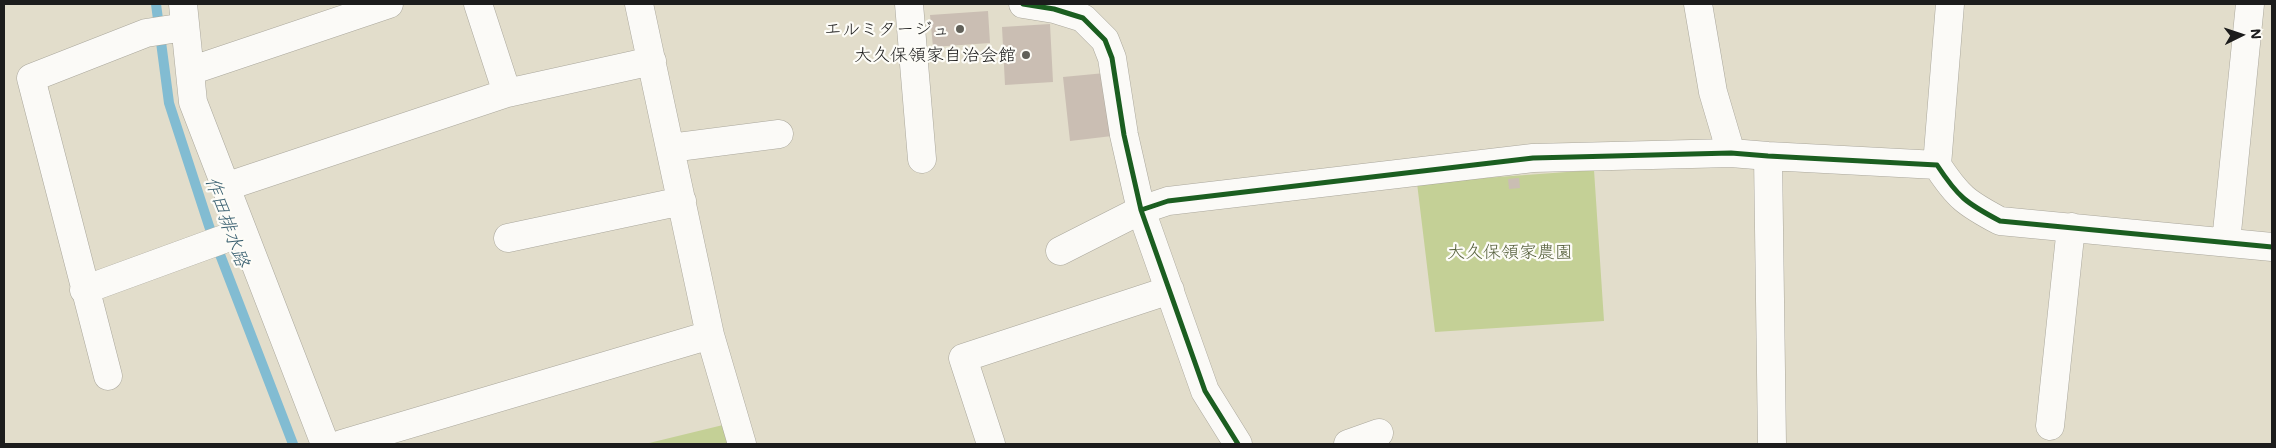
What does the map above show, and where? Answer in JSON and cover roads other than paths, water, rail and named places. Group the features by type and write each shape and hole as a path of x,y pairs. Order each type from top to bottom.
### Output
{"street":[{"path":"190,71 389,4"},
{"path":"478,4 507,93"},
{"path":"639,4 710,335 742,444"},
{"path":"909,4 922,158"},
{"path":"1023,4 1054,9 1083,18 1105,40 1112,58 1124,135 1141,210 1205,391 1238,444"},
{"path":"1698,4 1713,92 1731,153"},
{"path":"1950,4 1937,165 1954,191 1972,207 2000,221 2272,247"},
{"path":"2226,242 2250,4"},
{"path":"108,376 30,78 171,23 190,71 193,102 225,186 224,239 325,444"},
{"path":"225,186 507,93 652,61"},
{"path":"670,148 779,134"},
{"path":"1060,251 1141,210 1168,201 1533,158 1731,153 1937,165"},
{"path":"1768,156 1772,444"},
{"path":"508,238 682,201"},
{"path":"2050,426 2071,227"},
{"path":"84,290 224,239"},
{"path":"991,444 963,358 1170,290"},
{"path":"342,444 710,335"},
{"path":"1348,444 1379,433"}],"waterway":[{"name":"作田排水路","path":"156,4 169,103 209,226 293,444"}],"place":[{"name":"エルミタージュ","path":"960,29"},
{"name":"大久保領家自治会館","path":"1026,55"}],"park label":[{"name":"大久保領家農園","path":"1510,252"}]}
